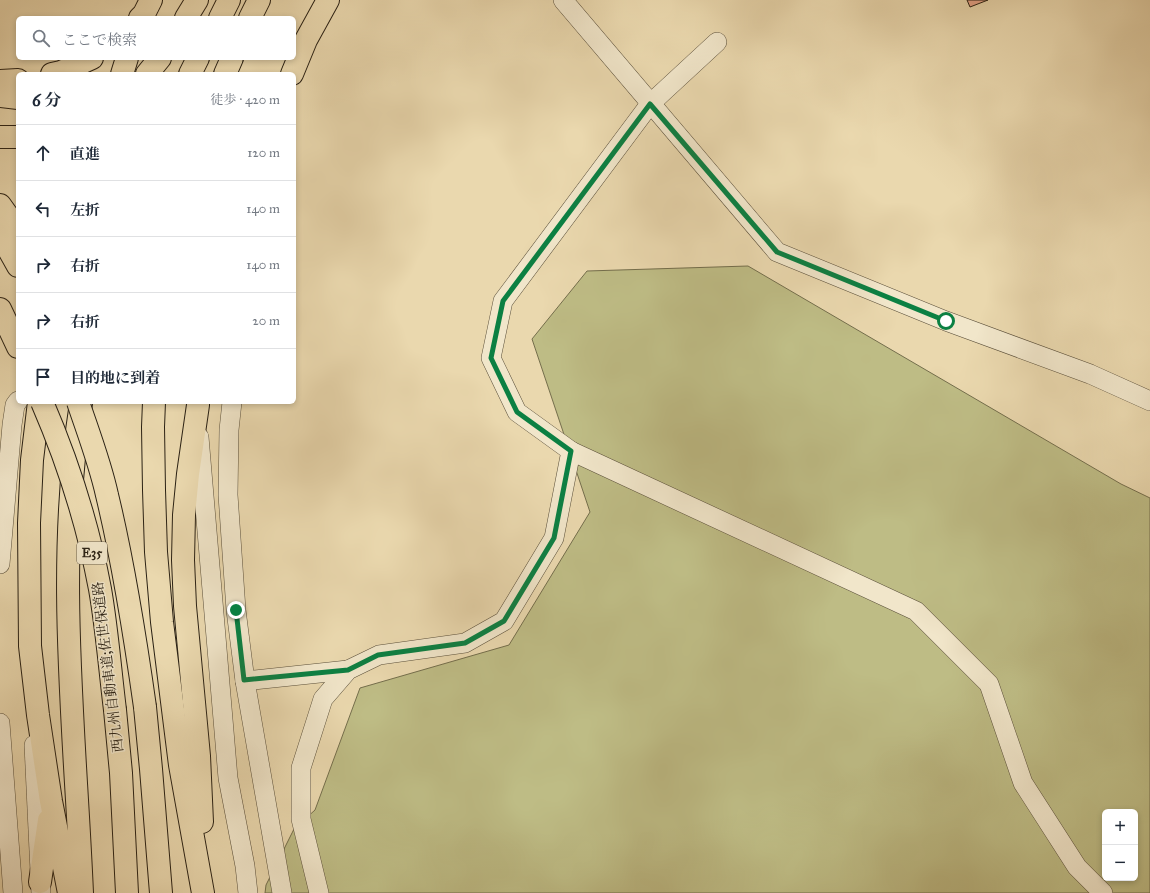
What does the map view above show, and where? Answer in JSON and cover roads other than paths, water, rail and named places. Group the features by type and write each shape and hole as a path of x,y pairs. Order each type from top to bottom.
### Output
{"highway":[{"path":"187,16 197,0"},
{"path":"221,16 230,0"},
{"path":"251,16 259,0"},
{"path":"293,72 306,40 328,0"},
{"path":"61,72 88,60"},
{"path":"123,72 126,60"},
{"path":"149,72 158,60"},
{"path":"191,72 197,60"},
{"path":"226,72 231,60"},
{"path":"0,81 16,80"},
{"path":"0,96 16,98"},
{"path":"0,201 16,212"},
{"path":"0,206 16,230"},
{"path":"0,234 16,262"},
{"path":"0,309 16,343"},
{"path":"41,404 32,460 29,523 30,646 38,715 51,801 68,893"},
{"name":"西九州自動車道;佐世保道路","path":"42,404 63,455 77,496 89,539 101,597 108,644 121,773 127,893"},
{"name":"西九州自動車道;佐世保道路","path":"79,404 108,501 134,631 145,707 161,893"},
{"path":"81,404 76,436 70,514 68,584 69,647 82,893"},
{"path":"154,404 153,428 156,552 162,622 180,765 204,893"},
{"path":"199,404 188,474 184,515 183,560 185,606 199,756 204,893"},
{"path":"40,888 51,801 67,700 69,647"}],"street":[{"path":"563,0 777,252 946,321 1090,374 1150,400"},
{"path":"717,42 650,104 503,301 491,358 517,412 571,451 916,612 989,684 1023,783 1077,867 1103,893"},
{"path":"0,564 12,425 16,404"},
{"path":"199,404 200,450 228,778 245,866 248,893"},
{"path":"232,404 228,495 236,610 244,680 282,893"},
{"path":"244,680 348,670 378,655 465,643 504,621 554,538 571,451"},
{"path":"30,646 40,888"},
{"path":"319,893 301,819 301,768 323,699 348,670"},
{"path":"0,723 13,893"}]}
